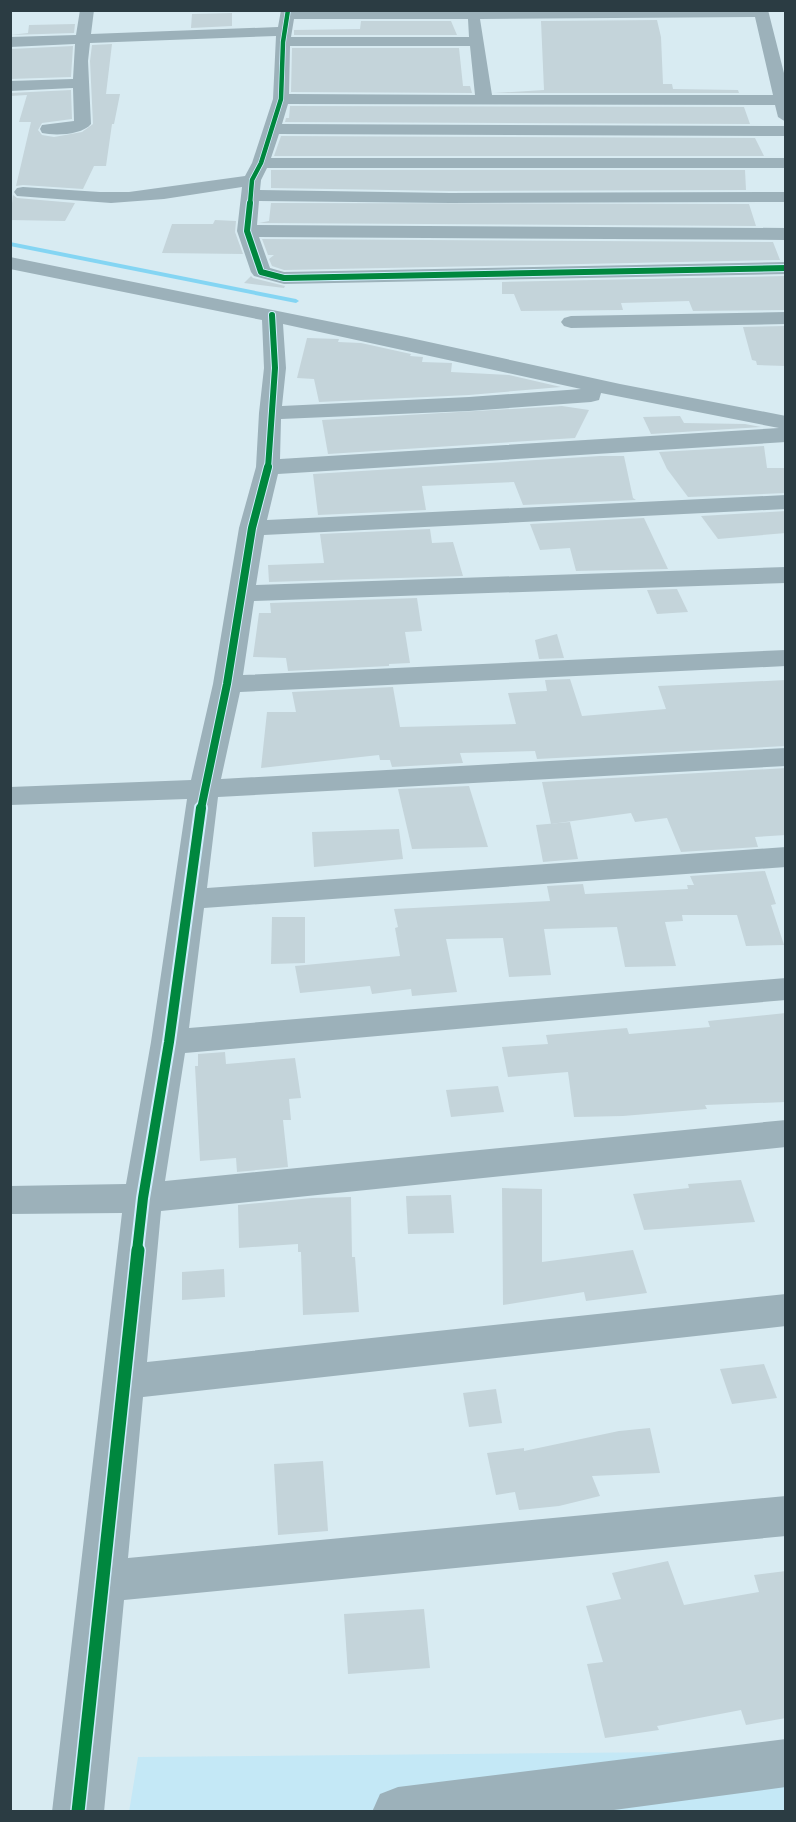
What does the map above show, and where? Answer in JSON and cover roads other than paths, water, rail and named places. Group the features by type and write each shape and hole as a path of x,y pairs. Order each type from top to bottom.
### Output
{"street":[{"path":"48,129 74,128 83,124 82,84 74,61 87,10"},
{"path":"10,42 81,40 474,13 765,15 768,43 780,100 786,117"},
{"path":"474,13 484,99"},
{"path":"286,25 476,41"},
{"path":"286,25 281,99 251,188 247,231 261,272 284,278 786,268"},
{"path":"768,43 786,43"},
{"path":"10,86 82,84"},
{"path":"281,99 484,99 585,93 780,100"},
{"path":"271,129 786,131"},
{"path":"261,163 786,163"},
{"path":"23,192 49,192 108,198 251,188 450,198 786,197"},
{"path":"247,231 786,234"},
{"path":"10,263 272,315 620,391 786,423"},
{"path":"78,1812 143,1198 169,1042 204,789 227,684 252,528 268,467 270,412 275,368 272,315"},
{"path":"571,322 786,318"},
{"path":"270,412 469,404 620,391"},
{"path":"268,467 786,435"},
{"path":"252,528 786,502"},
{"path":"242,593 786,575"},
{"path":"227,684 786,658"},
{"path":"10,796 204,789 786,757"},
{"path":"189,899 786,857"},
{"path":"169,1042 786,988"},
{"path":"10,1200 143,1198 786,1133"},
{"path":"124,1382 786,1310"},
{"path":"102,1581 786,1516"},
{"path":"398,1812 786,1763"}],"waterway":[{"path":"10,244 296,301"}]}
